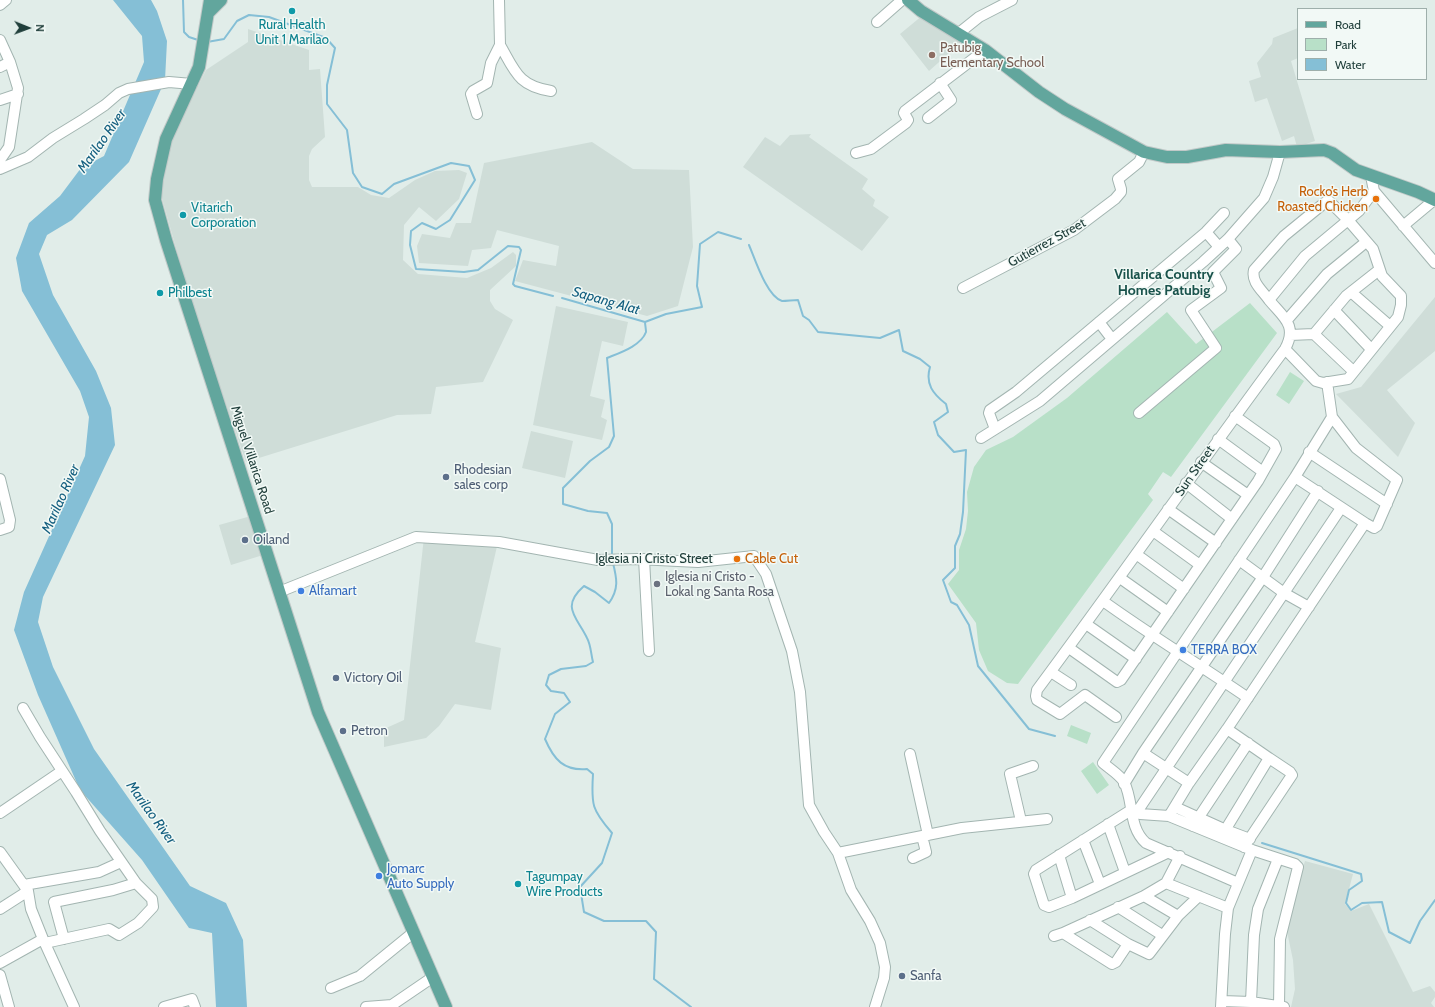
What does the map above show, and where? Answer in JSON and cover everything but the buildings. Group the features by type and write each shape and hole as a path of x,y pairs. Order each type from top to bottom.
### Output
{"main road":[{"path":"209,6 221,0"},
{"path":"908,0 921,11 985,50 1039,92 1065,109 1144,152 1167,157 1187,157 1226,150 1280,152 1324,150 1332,153 1356,170 1418,192 1434,200"},
{"name":"Miguel Villarica Road","path":"209,6 200,67 166,139 157,179 156,200 166,240 318,712 446,1007"}],"street":[{"path":"0,5 6,0"},
{"path":"477,114 471,94 473,91 487,83 491,63 500,45 499,0"},
{"path":"877,22 902,0"},
{"path":"959,33 979,17 1012,0"},
{"path":"0,40 10,62 18,88 9,147 0,160"},
{"path":"500,45 522,80 535,87 551,91"},
{"path":"856,153 871,149 906,123 908,120 904,112 985,50"},
{"path":"0,68 10,62"},
{"path":"0,169 28,158 53,138 105,105 119,93 128,89 169,82 192,84"},
{"path":"928,118 950,100 940,84"},
{"path":"0,100 18,94"},
{"name":"Gutierrez Street","path":"963,288 1084,224 1121,192 1122,188 1118,179 1139,162 1144,152"},
{"path":"981,438 1040,400 1112,340 1228,239 1264,198 1273,178 1280,152"},
{"path":"1371,176 1374,191 1435,263"},
{"path":"1269,300 1305,256 1359,211 1374,191"},
{"path":"1285,349 1316,382 1348,379 1398,317 1402,305 1401,296 1382,276 1373,249 1348,220 1328,200 1284,236 1254,270 1254,281 1288,320 1327,274 1366,242"},
{"path":"1403,226 1434,200"},
{"path":"995,429 989,413 990,410 1016,392 1206,232 1224,213"},
{"path":"1206,232 1219,247"},
{"path":"1140,413 1216,348 1191,310 1221,288 1212,272 1236,249 1228,239"},
{"path":"1314,334 1351,292 1379,270"},
{"path":"1351,292 1390,326"},
{"path":"1334,310 1372,348"},
{"name":"Sun Street","path":"1116,716 1085,695 1060,714 1037,700 1037,690 1120,578 1234,416 1285,349 1290,341 1288,320"},
{"path":"1099,322 1112,340"},
{"path":"1290,335 1314,334 1353,371"},
{"path":"1295,477 1365,523 1376,527 1397,480 1356,448 1332,417 1327,382"},
{"path":"1069,648 1117,682 1121,680 1136,659 1248,495 1276,449 1274,444 1234,416"},
{"path":"1238,883 1180,856 1146,843 1140,837 1134,811 1124,784 1103,763 1295,477 1309,452 1332,417"},
{"path":"1218,439 1263,472"},
{"path":"1309,452 1387,504"},
{"path":"1201,462 1248,495"},
{"path":"0,479 10,520 9,527 0,530"},
{"path":"1186,483 1232,518"},
{"path":"1124,784 1143,752 1263,577 1318,491"},
{"path":"1168,508 1216,543"},
{"path":"1169,852 1072,898 1049,907 1045,907 1034,874 1036,870 1108,824 1134,811 1165,769 1341,508"},
{"path":"1169,816 1188,783 1227,730 1365,523"},
{"path":"1153,531 1200,565"},
{"name":"Iglesia ni Cristo Street","path":"279,592 416,537 499,542 598,560 644,559 698,562 754,556 766,574 792,651 797,678 809,805 824,832 838,852 851,890 870,921 880,943 885,967 884,978 875,1007"},
{"path":"1136,554 1184,589"},
{"path":"644,559 649,651"},
{"path":"1239,560 1284,593 1309,607"},
{"path":"1120,578 1168,612"},
{"path":"1103,601 1152,636 1201,666 1248,698"},
{"path":"1086,624 1136,659"},
{"path":"1051,672 1071,685"},
{"path":"0,963 44,942 109,929 119,935 138,923 153,907 152,899 136,883 121,862 40,737 23,708"},
{"path":"1134,811 1196,822 1249,845 1278,859 1295,864 1298,867 1280,939 1282,1006 1251,1002 1221,1004 1228,908 1238,883 1249,845 1292,775 1290,772 1227,730"},
{"path":"1196,822 1248,743"},
{"path":"1143,752 1165,769 1188,783"},
{"path":"910,754 925,835 926,852 913,858"},
{"path":"1223,834 1269,758"},
{"path":"1021,821 1010,774 1033,766"},
{"path":"0,814 62,771"},
{"path":"1176,806 1196,822"},
{"path":"838,852 962,828 1047,819"},
{"path":"1108,824 1125,872"},
{"path":"1084,840 1100,884"},
{"path":"0,852 26,888 31,909 44,942 74,1007"},
{"path":"1060,855 1072,898"},
{"path":"1128,944 1116,962 1112,964 1059,935 1144,896 1166,883 1180,856"},
{"path":"1251,1002 1254,935 1258,909 1278,859"},
{"path":"0,909 26,888 99,872 121,862"},
{"path":"64,939 54,902 113,890 136,883"},
{"path":"1166,883 1228,908"},
{"path":"1144,896 1178,916"},
{"path":"1090,920 1128,944 1149,954 1178,916 1199,896"},
{"path":"1118,907 1162,935"},
{"path":"331,988 360,976 414,932"},
{"path":"0,975 8,1007"},
{"path":"366,1007 392,1005 433,977"},
{"path":"164,1007 192,999 195,1007"}],"shaded area":[{"name":"Patubig Elementary School","path":"923,15 965,39 929,71 900,34"},
{"path":"1297,28 1297,58 1291,61 1315,141 1297,147 1294,136 1282,141 1267,98 1255,102 1249,81 1261,77 1257,63 1272,44 1273,38"},
{"path":"248,29 309,50 309,70 320,69 325,137 312,149 309,156 309,180 312,187 358,187 371,195 389,198 415,180 435,171 459,170 467,173 459,199 436,221 419,207 404,225 403,260 418,274 467,278 491,268 513,252 516,255 516,266 490,290 490,301 495,309 513,320 483,382 436,387 431,414 397,415 246,462 193,308 161,195 161,168 167,148 206,70 248,42"},
{"path":"811,134 809,137 868,179 862,189 875,200 873,206 889,217 862,251 743,167 765,137 780,146 790,135"},
{"path":"592,142 633,169 689,170 693,247 678,306 647,316 515,281 523,260 556,266 559,246 497,230 491,248 472,250 468,266 419,263 417,246 422,234 450,238 456,223 471,223 484,163"},
{"path":"1435,297 1435,351 1387,390 1415,423 1398,457 1336,394 1361,387"},
{"path":"556,306 628,322 623,346 602,341 590,396 605,400 601,417 607,420 602,440 533,425"},
{"path":"531,431 573,441 565,478 522,468"},
{"path":"251,516 263,555 231,565 219,525"},
{"path":"424,537 498,542 475,642 501,648 491,710 455,704 439,726 426,738 384,747 384,729 404,720"},
{"path":"1305,861 1353,874 1345,904 1351,911 1369,904 1413,992 1430,986 1435,992 1435,997 1431,1003 1434,1007 1291,1007 1295,989 1293,960 1285,922"}],"green space":[{"path":"1250,303 1277,333 1171,477 1163,472 1148,494 1153,500 1018,684 1007,683 988,671 979,650 976,623 948,584 959,570 959,550 966,529 968,511 967,492 974,467 986,450 1013,437 1067,398 1167,312 1196,344"},
{"path":"1290,372 1304,381 1289,404 1276,395"},
{"path":"1071,725 1091,733 1087,744 1067,736"},
{"path":"1093,762 1109,785 1097,794 1081,771"}],"water":[{"path":"113,0 151,0 157,11 167,41 165,80 129,162 72,220 47,235 39,254 53,295 96,371 111,408 115,445 43,597 38,622 53,667 94,749 190,886 226,903 243,940 247,1007 216,1007 212,933 189,928 142,860 80,790 38,695 14,630 24,592 85,456 89,417 80,391 22,291 16,258 29,223 60,196 81,168 104,156 144,62 142,36"}],"waterway":[{"name":"Sapang Alat","path":"183,0 184,32 189,37 198,40"},
{"name":"Sapang Alat","path":"207,42 224,39 237,21 249,15 269,17 326,38 335,48 327,85 327,104 347,130 353,173 362,187 382,194 394,184 451,163 469,166 475,180 450,220 436,229 422,223 411,231 410,245 416,269 464,272 478,270 508,246 519,247 521,250 513,284 515,286 553,296"},
{"path":"645,322 666,314 702,307 697,286 700,244 718,232 741,239"},
{"path":"749,245 762,277 771,293 782,301 798,300 803,316 809,320 818,332 880,338 899,330 903,351 920,359 930,367 929,384 937,396 946,404 948,412 934,422 938,435 954,452 966,450 963,512 960,534 955,546 955,568 943,580 951,602 957,605 969,625 978,666 1029,729 1055,736"},
{"name":"Sapang Alat","path":"562,298 645,322"},
{"path":"612,556 612,524 607,513 588,511 563,504 563,488 590,461 609,447 614,436 607,358 635,345 646,332 645,322"},
{"path":"613,563 616,588 609,603 595,592 584,586 573,600 573,612 588,641 593,662 586,666 561,669 549,675 546,685 551,691 564,693 570,702 555,714 545,739 552,753 561,763 572,768 587,769 593,774 592,793 594,806 600,818 612,833 602,863 580,887 584,912 604,921 646,921 656,932 654,979 691,1007"},
{"path":"1262,843 1361,874 1362,881 1349,890 1346,903 1351,910 1362,903 1382,902 1389,932 1410,943 1420,921 1435,900"}],"place":[{"name":"Rural Health Unit 1 Marilao","path":"292,11"},
{"name":"Patubig Elementary School","path":"932,55"},
{"name":"Rocko’s Herb Roasted Chicken","path":"1376,199"},
{"name":"Vitarich Corporation","path":"183,215"},
{"name":"Philbest","path":"160,293"},
{"name":"Rhodesian sales corp","path":"446,477"},
{"name":"Oiland","path":"245,540"},
{"name":"Cable Cut","path":"737,559"},
{"name":"Iglesia ni Cristo - Lokal ng Santa Rosa","path":"657,584"},
{"name":"Alfamart","path":"301,591"},
{"name":"TERRA BOX","path":"1183,650"},
{"name":"Victory Oil","path":"336,678"},
{"name":"Petron","path":"343,731"},
{"name":"Jomarc Auto Supply","path":"379,876"},
{"name":"Tagumpay Wire Products","path":"518,884"},
{"name":"Sanfa","path":"902,976"}],"district":[{"name":"Villarica Country Homes Patubig","path":"1164,284"}],"water label":[{"name":"Marilao River","path":"102,141"},
{"name":"Marilao River","path":"61,499"},
{"name":"Marilao River","path":"151,813"}]}
